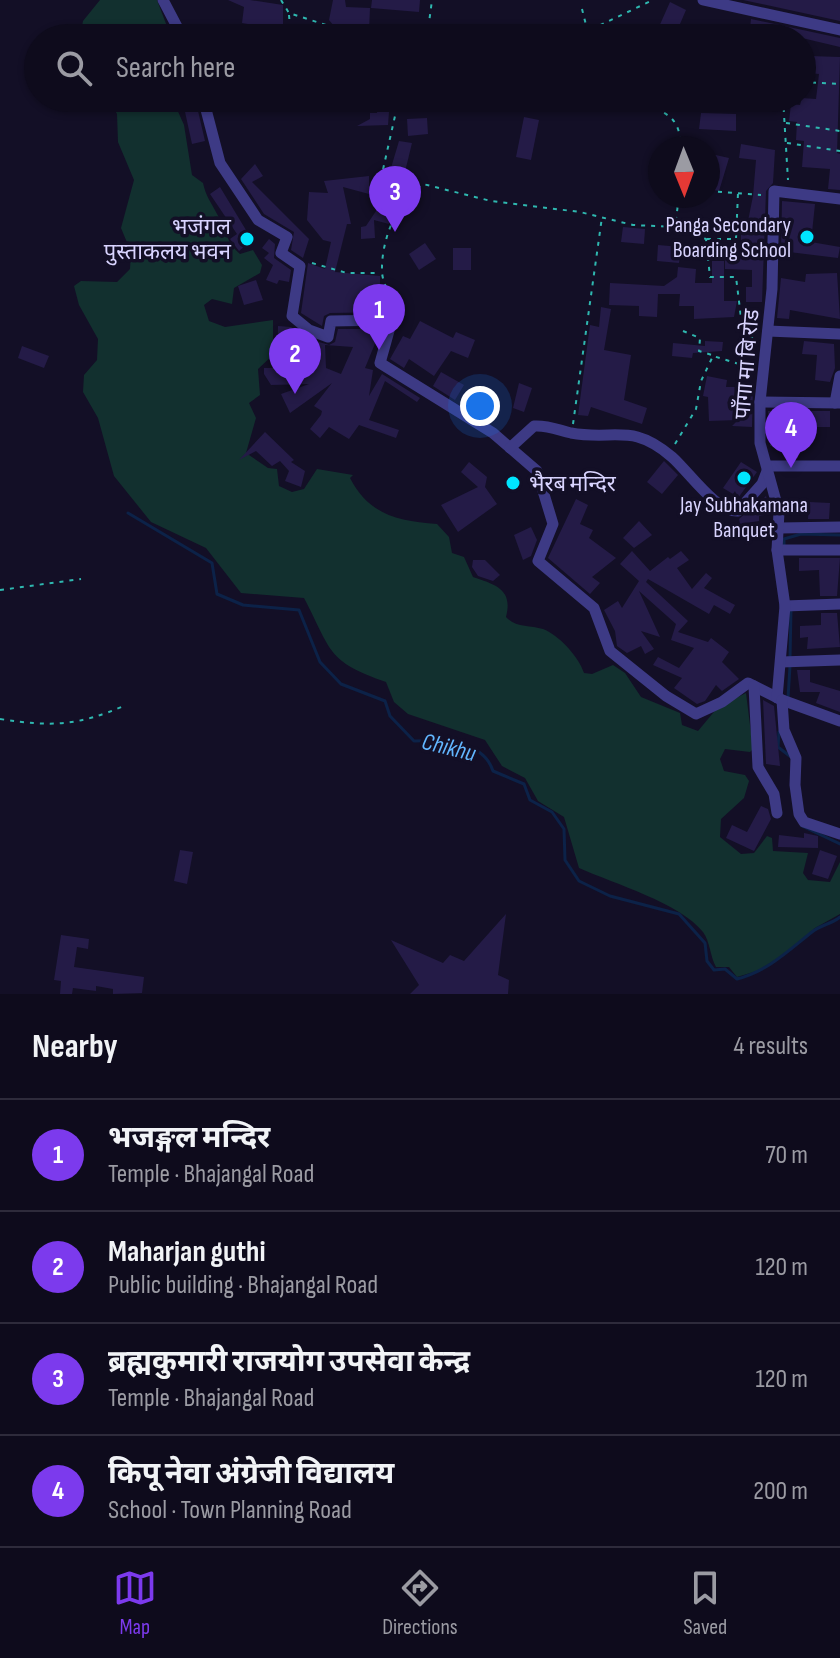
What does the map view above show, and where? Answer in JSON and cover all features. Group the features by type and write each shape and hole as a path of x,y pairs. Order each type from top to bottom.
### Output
{"street":[{"path":"163,0 176,24"},
{"path":"703,0 815,24"},
{"path":"816,24 840,30"},
{"path":"207,112 220,163 258,220 287,237 281,253 300,266 292,316 309,330 328,337 331,321 392,320 380,363 493,433 537,471 553,524 538,561 594,608 610,651 666,696 696,714 722,702 748,683 780,699 840,721"},
{"path":"774,191 840,199"},
{"name":"पाँगा मा बि रोड","path":"774,191 774,261 760,402 760,443 769,466 780,528 777,550 785,606 780,699 784,730 796,758 795,785 799,814 804,822 840,834"},
{"path":"768,331 840,334"},
{"path":"760,402 838,403 840,376"},
{"path":"510,448 534,426 572,433 632,434 668,454 721,508 731,511 738,511 762,484 769,466 840,466"},
{"path":"780,528 840,527"},
{"path":"777,550 840,550"},
{"path":"785,606 840,604"},
{"path":"781,662 840,660"},
{"path":"754,686 758,767 774,794 777,813"}],"path":[{"path":"281,0 289,13 290,24"},
{"path":"429,24 432,0"},
{"path":"600,24 653,0"},
{"path":"747,24 750,8"},
{"path":"582,9 586,24"},
{"path":"289,13 323,24"},
{"path":"816,83 840,84"},
{"path":"396,112 382,174 386,180 409,192"},
{"path":"660,112 674,118 680,136"},
{"path":"784,112 789,193"},
{"path":"785,123 840,131"},
{"path":"786,143 840,151"},
{"path":"392,320 391,299 381,273 392,226 409,192 423,184 491,201 602,217 633,225 675,227 706,239 736,239 738,193"},
{"path":"720,192 764,195 774,191"},
{"path":"675,227 677,208"},
{"path":"572,433 602,217"},
{"path":"706,239 710,277 736,277 742,326 748,338"},
{"path":"297,264 301,258 347,273 381,273"},
{"path":"683,331 700,338 699,351 764,371"},
{"path":"668,454 696,409 701,381 713,356"},
{"path":"0,590 81,579"},
{"path":"0,719 39,725 88,722 126,705"}],"green space":[{"path":"100,0 157,0 166,24 82,24"},
{"path":"178,112 184,125 192,175 203,183 235,249 240,254 253,250 262,265 260,273 234,288 232,304 212,299 204,305 209,321 225,327 273,320 273,355 258,369 260,395 249,403 256,418 246,453 268,468 277,469 279,486 292,492 304,489 317,469 353,475 350,478 366,500 386,514 437,524 449,537 452,553 464,557 473,577 496,586 505,595 508,608 506,617 510,621 543,629 555,636 573,654 584,673 592,674 613,665 625,673 641,697 680,713 682,725 698,731 718,707 746,693 753,749 750,752 725,749 720,759 724,771 745,775 749,781 744,798 721,819 720,837 741,854 754,853 767,836 772,838 773,851 808,853 803,873 808,880 830,882 840,862 840,914 815,928 788,952 757,971 737,977 729,967 716,967 703,932 693,922 663,903 579,868 564,817 538,801 525,778 502,766 485,740 408,714 394,702 386,682 366,675 333,652 304,598 241,593 206,548 151,522 114,476 98,418 83,392 84,375 97,360 98,339 79,305 74,286 81,281 117,282 130,269 131,252 121,228 134,180 118,142 117,114"}],"building":[{"path":"228,0 283,5 283,24 242,23 244,7"},
{"path":"333,0 345,0 346,7 370,8 369,24 332,24 329,20"},
{"path":"372,0 420,0 419,12 371,8"},
{"path":"743,0 840,0 840,21"},
{"path":"670,2 686,10 680,24 660,24"},
{"path":"751,19 774,24 750,24"},
{"path":"816,33 840,38 840,47 816,41"},
{"path":"816,56 840,57 837,153 840,154 840,190 828,189 830,169 802,167 804,141 796,140 797,122 789,121 790,112 816,112 819,74 816,74"},
{"path":"185,112 198,112 205,141 192,144"},
{"path":"389,112 388,125 357,126 370,119 370,113"},
{"path":"701,113 736,114 736,131 699,129"},
{"path":"524,117 539,120 531,160 516,157"},
{"path":"427,118 428,134 408,136 407,119"},
{"path":"399,141 412,143 403,180 388,178"},
{"path":"741,144 775,150 773,183 766,191 762,302 746,302 746,287 752,287 752,270 725,269 725,260 730,261 730,246 741,246 741,221 748,221 753,196 756,160 739,158"},
{"path":"720,156 729,158 720,188"},
{"path":"255,164 263,176 252,182 309,239 303,258 291,250 294,232 264,214 241,179"},
{"path":"369,176 369,194 343,187 351,224 347,224 335,272 380,276 380,289 384,289 388,312 330,313 324,316 322,326 301,313 308,263 325,269 331,242 323,240 307,220 309,192 328,193 324,181"},
{"path":"220,187 252,240 239,251 230,239 237,234 210,194"},
{"path":"782,201 815,204 811,242 840,247 838,258 781,251"},
{"path":"380,205 393,211 389,224 374,220 375,238 361,239 361,227 366,226"},
{"path":"623,227 645,229 644,244 621,242"},
{"path":"269,239 275,244 274,258 291,270 289,282 279,280 277,284 266,280 273,265 264,258 269,253 262,248"},
{"path":"425,243 436,259 419,270 409,254"},
{"path":"658,245 681,247 679,263 657,261"},
{"path":"453,248 471,248 471,270 453,270"},
{"path":"712,261 724,261 724,301 737,301 734,317 694,319 694,306 679,306 680,294 658,294 657,317 639,316 639,306 609,305 610,283 664,286 677,277 678,267 696,269 695,283 712,283"},
{"path":"837,273 840,319 790,310 789,319 777,318 781,278 805,282 806,274"},
{"path":"256,280 263,300 244,305 238,286"},
{"path":"601,307 611,309 604,350 631,355 624,400 647,408 642,424 591,407 588,416 578,415 590,325 599,327"},
{"path":"420,321 453,338 456,332 475,340 468,358 451,351 434,376 409,359 404,368 390,359 403,336 410,339"},
{"path":"278,326 291,327 306,338 329,345 335,342 338,329 381,329 365,368 373,370 369,396 382,374 420,398 417,402 385,381 369,420 399,430 396,438 359,425 349,439 329,427 320,438 310,429 322,411 314,406 332,383 290,413 281,394 309,384 271,385 264,368 277,368","holes":["325,345 353,347 341,374 326,368"]},
{"path":"705,341 723,342 722,351 693,353 692,358 672,356 673,343 705,346"},
{"path":"804,341 834,344 835,368 830,382 815,380 817,355 802,354"},
{"path":"22,346 49,356 44,368 18,358"},
{"path":"441,372 464,385 455,400 433,386"},
{"path":"707,376 727,380 726,387 753,387 752,427 732,426 738,420 709,421 708,397 703,396"},
{"path":"519,383 532,388 524,412 513,408"},
{"path":"768,411 830,411 830,427 793,427 792,446 798,446 798,458 787,458 788,447 770,446"},
{"path":"265,432 294,460 291,462 305,471 301,487 285,481 289,471 280,461 272,466 256,451 239,460"},
{"path":"664,461 678,475 662,494 647,482"},
{"path":"469,462 487,477 485,487 497,504 458,532 441,505 478,487 461,472"},
{"path":"741,462 757,472 738,498 735,491 733,494 723,488"},
{"path":"766,496 770,514 759,516 759,521 740,524 739,519"},
{"path":"576,499 588,505 580,524 593,530 589,538 616,558 592,577 600,583 590,594 548,558"},
{"path":"809,502 830,503 829,519 808,519"},
{"path":"639,521 652,535 634,548 623,538"},
{"path":"531,527 537,540 531,556 523,560 514,535"},
{"path":"632,551 650,571 681,551 689,560 677,568 692,589 706,573 712,578 704,588 735,605 730,614 714,605 709,614 648,579 646,582 688,621 678,632 708,642 711,638 729,652 722,662 739,679 722,691 716,685 705,701 697,704 674,688 682,678 653,665 658,657 679,668 694,648 671,640 676,624 639,591 660,637 641,631 654,649 645,654 641,646 627,653 617,646 615,631 604,610 618,601 622,608 639,581 620,564"},
{"path":"799,558 840,558 837,596 820,596 819,570 799,571"},
{"path":"473,560 485,560 500,575 493,581 478,576 472,567"},
{"path":"821,613 837,613 840,647 807,649 808,637 800,638 800,626 821,625"},
{"path":"797,670 810,670 810,682 840,691 840,712 816,703 820,692 800,692"},
{"path":"763,700 774,706 780,766 766,764"},
{"path":"761,806 768,809 771,819 754,851 726,838 732,825 747,832"},
{"path":"804,833 818,836 818,848 778,847 779,835 804,838"},
{"path":"180,850 193,852 187,884 174,881"},
{"path":"820,850 837,856 828,879 812,874"},
{"path":"506,914 498,975 509,980 508,994 410,994 419,985 391,940 443,963 450,955 464,961"},
{"path":"61,935 89,939 88,949 77,947 74,967 144,977 142,993 113,994 113,989 96,986 96,991 73,988 72,994 60,994 61,981 54,980"}],"waterway":[{"name":"Chikhu","path":"128,513 212,563 217,594 243,605 299,610 320,662 341,684 385,701 390,716 414,741 449,742 471,748 488,761 493,771 524,784 530,800 552,812 564,829 565,860 579,881 610,896 679,914 705,943 707,961 714,970 725,969 737,979 758,971 815,930 840,917"},
{"name":"Chikhu","path":"784,547 784,539 801,534 840,535"},
{"name":"Chikhu","path":"790,658 791,610"},
{"name":"Chikhu","path":"788,698 790,666"},
{"name":"Chikhu","path":"779,732 778,747 791,757"},
{"name":"Chikhu","path":"802,826 840,844"}],"place":[{"name":"ब्रह्मकुमारी राजयोग उपसेवा केन्द्र","path":"395,232"},
{"name":"Panga Secondary Boarding School","path":"807,237"},
{"name":"भजंगल पुस्ताकलय भवन","path":"247,239"},
{"name":"भजङ्गल मन्दिर","path":"379,350"},
{"name":"Maharjan guthi","path":"295,394"},
{"name":"किपू नेवा अंग्रेजी विद्यालय","path":"791,468"},
{"name":"Jay Subhakamana Banquet","path":"744,478"},
{"name":"भैरब मन्दिर","path":"513,483"}]}
